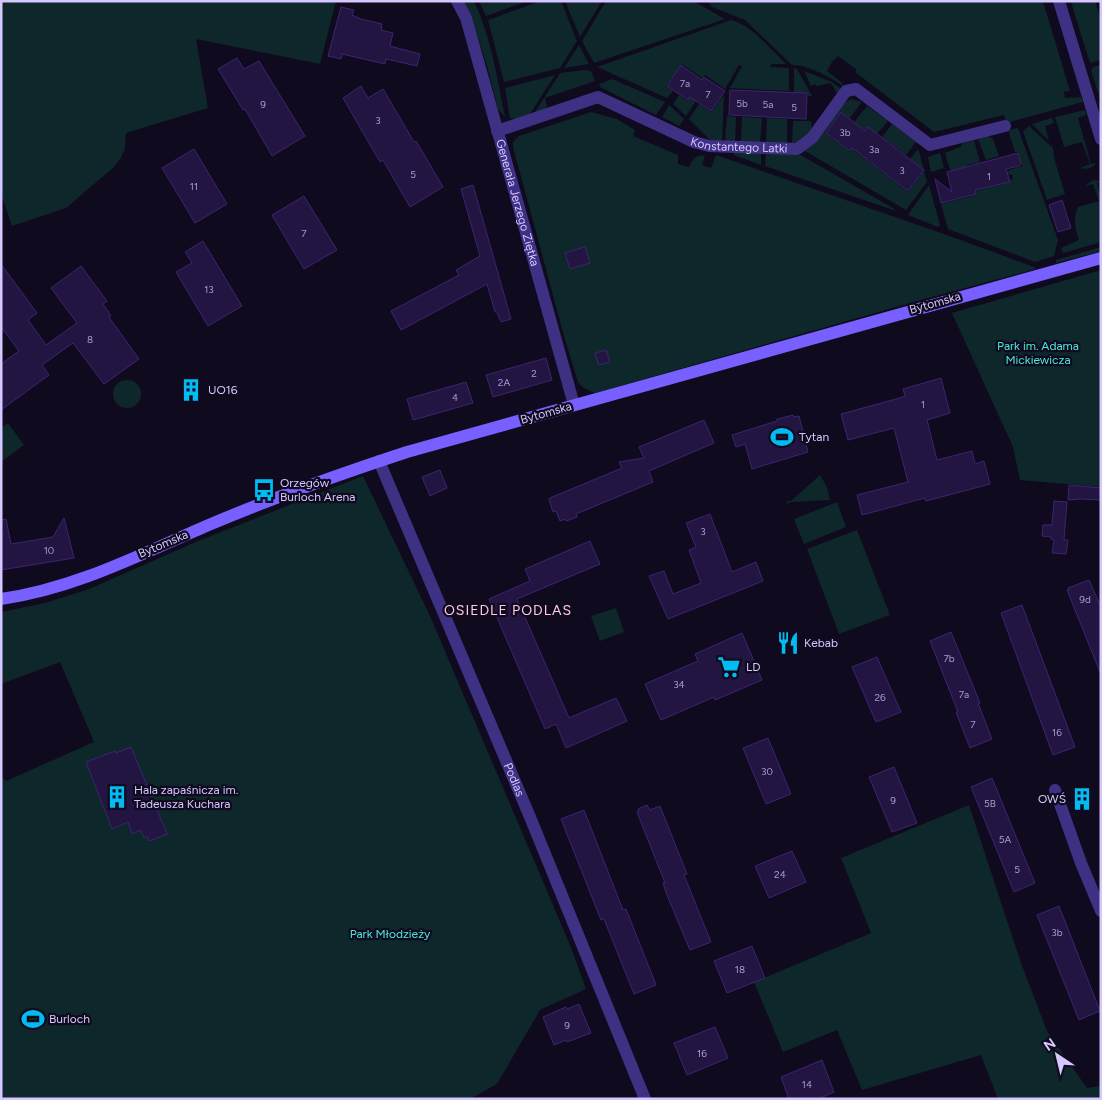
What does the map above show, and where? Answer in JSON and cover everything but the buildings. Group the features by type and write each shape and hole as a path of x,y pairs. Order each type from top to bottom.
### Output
{"street":[{"name":"Generała Jerzego Ziętka","path":"457,1 468,26 574,405"},
{"path":"1059,1 1101,139"},
{"name":"Konstantego Latki","path":"498,131 598,97 694,142 709,146 797,149 812,138 846,91 856,89 930,145 1005,126"},
{"name":"Bytomska","path":"1,599 36,593 83,579 269,500 379,461 1101,258"},
{"name":"Podlas","path":"379,461 530,817 645,1099"},
{"path":"1055,790 1075,847 1101,911"}],"green space":[{"path":"1,1 336,1 320,64 196,39 208,108 126,133 125,148 121,158 114,167 66,208 12,226 1,194"},
{"path":"463,1 474,1 480,15 493,58 505,117 498,109 471,15"},
{"path":"479,1 527,1 486,16"},
{"path":"541,1 561,1 577,41 560,68 504,82 488,20"},
{"path":"565,1 602,1 580,37"},
{"path":"606,1 693,1 725,19 594,63 582,41"},
{"path":"707,1 1043,1 1070,91 1064,92 1065,98 1081,97 1083,102 1006,123 1004,115 934,132 855,72 857,70 838,56 827,71 841,82 844,87 819,72 798,65 792,65 745,20 712,7"},
{"path":"1095,1 1101,20 1101,60 1090,63 1071,2"},
{"path":"731,20 738,22 753,32 786,64 771,64 770,67 789,68 789,91 730,88 742,66 739,65 725,89 705,75 702,78 682,64 666,86 673,91 667,98 597,67"},
{"path":"579,45 589,64 564,68"},
{"path":"1101,65 1101,102 1091,70 1093,67"},
{"path":"794,68 797,69 812,96 808,96 808,93 794,92"},
{"path":"591,71 595,81 545,98 547,106 545,109 535,112 560,73"},
{"path":"804,71 832,82 842,90 837,93 831,83 811,86"},
{"path":"555,75 530,114 516,119 510,118 505,88"},
{"path":"612,79 665,102 656,115 600,87 599,84"},
{"path":"679,95 687,101 690,97 696,101 686,116 673,104"},
{"path":"724,95 722,142 712,142 689,119 699,104 711,112"},
{"path":"851,99 862,102 850,118 841,112 825,133 850,152 852,149 908,192 924,171 927,182 906,210 804,150 842,104"},
{"path":"669,105 684,119 679,126 662,117"},
{"path":"867,106 888,121 877,134 868,127 865,130 854,122"},
{"path":"1085,110 1086,115 1078,118 1091,164 1096,163 1085,169 1080,168 1090,164 1082,142 1064,147 1055,117"},
{"path":"591,112 617,119 635,130 633,136 678,155 678,164 689,167 695,158 705,156 702,165 711,168 716,155 944,234 1036,269 595,393 584,388 578,382 513,147 513,142 519,136"},
{"path":"727,116 736,117 735,143 725,142"},
{"path":"742,117 762,118 760,143 741,143"},
{"path":"767,118 787,119 787,144 766,144"},
{"path":"1052,118 1054,123 1045,126 1049,141 1032,124"},
{"path":"793,121 811,121 812,129 805,139 792,144"},
{"path":"892,124 916,142 906,155 882,137"},
{"path":"1029,126 1053,148 1054,158 1065,194 1047,200 1023,131"},
{"path":"1018,128 1058,240 1054,256 1035,262 948,229 941,204 976,195 976,191 1010,182 1013,179 1012,174 1009,175 1007,171 1022,166 1008,130"},
{"path":"988,136 993,139 999,156 986,160 978,139"},
{"path":"974,140 980,162 967,165 968,169 953,173 945,153 962,146 961,144"},
{"path":"917,150 919,151 924,169 910,159"},
{"path":"734,151 761,152 761,165 734,155"},
{"path":"766,152 797,153 896,211 765,166"},
{"path":"940,153 944,168 931,172 928,157"},
{"path":"1093,180 1101,181 1097,183 1101,197 1101,242 1063,253 1061,248 1079,240 1075,223 1078,207 1099,201 1093,184 1085,186"},
{"path":"929,185 940,225 938,227 908,215"},
{"path":"1101,247 1101,251 1056,263 1056,260"},
{"name":"Park im. Adama Mickiewicza","path":"1101,270 1101,487 1020,480 1013,447 952,313"},
{"path":"127,380 137,384 141,394 137,404 127,408 117,404 113,394 117,384"},
{"path":"8,423 24,445 1,462 1,428"},
{"path":"820,475 827,487 830,500 791,502 787,504 787,501 791,501"},
{"name":"Park Młodzieży","path":"363,476 430,616 570,945 586,989 540,1010 497,1084 470,1099 1,1099 1,776 6,781 94,742 60,662 1,684 1,612 45,603 89,589 198,541"},
{"path":"837,502 846,527 804,544 794,519"},
{"path":"857,530 890,615 839,634 807,549"},
{"path":"616,608 624,632 600,641 591,616"},
{"path":"969,805 1021,963 1047,1031 1087,1088 1101,1086 1101,1099 998,1099 981,1055 862,1090 837,1030 783,1052 754,982 871,933 841,858"}],"place":[{"name":"UO16","path":"191,390"},
{"name":"Tytan","path":"782,437"},
{"name":"Orzegów Burloch Arena","path":"264,490"},
{"name":"Kebab","path":"788,643"},
{"name":"LD","path":"729,667"},
{"name":"Hala zapaśnicza im. Tadeusza Kuchara","path":"117,797"},
{"name":"OWŚ","path":"1082,799"},
{"name":"Burloch","path":"33,1019"}],"district":[{"name":"OSIEDLE PODLAS","path":"508,610"}]}
